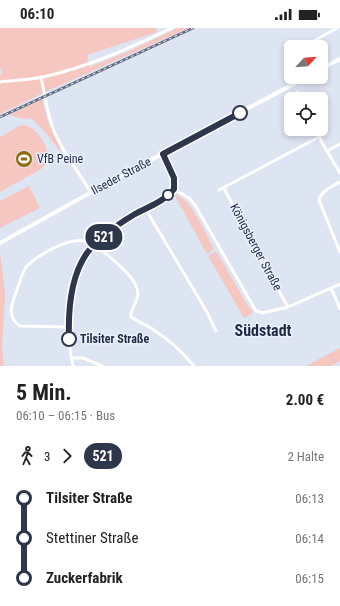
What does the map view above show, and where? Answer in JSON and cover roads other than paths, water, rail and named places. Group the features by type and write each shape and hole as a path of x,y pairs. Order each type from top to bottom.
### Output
{"street":[{"path":"0,82 41,77 78,67 109,57 172,28"},
{"path":"316,40 337,28"},
{"path":"328,65 340,59"},
{"path":"41,77 45,100 54,131 62,147 91,193"},
{"name":"Ilseder Straße","path":"0,243 292,84"},
{"path":"219,190 319,136 340,173"},
{"path":"327,151 340,144"},
{"path":"73,366 68,327 69,307 74,282 84,257 95,244 124,221 165,197 174,189 174,178 163,154"},
{"path":"340,182 323,192 319,200 340,252"},
{"name":"Königsberger Straße","path":"224,188 247,234 288,307"},
{"path":"174,189 189,198 195,205 256,311 262,313 288,307 340,284"},
{"path":"145,208 207,312 216,331"},
{"path":"68,327 20,326 12,318 12,302 23,271 32,262 54,249 73,241 83,241 95,244 126,273 136,286 138,296 130,313 131,317 153,329 170,341 194,366"},
{"path":"331,288 340,309"},
{"path":"71,358 83,358 102,366"}],"railway":[{"path":"0,117 193,28"}],"place":[{"name":"VfB Peine","path":"24,159"},
{"name":"Tilsiter Straße","path":"69,339"}],"district":[{"name":"Südstadt","path":"263,330"}]}
